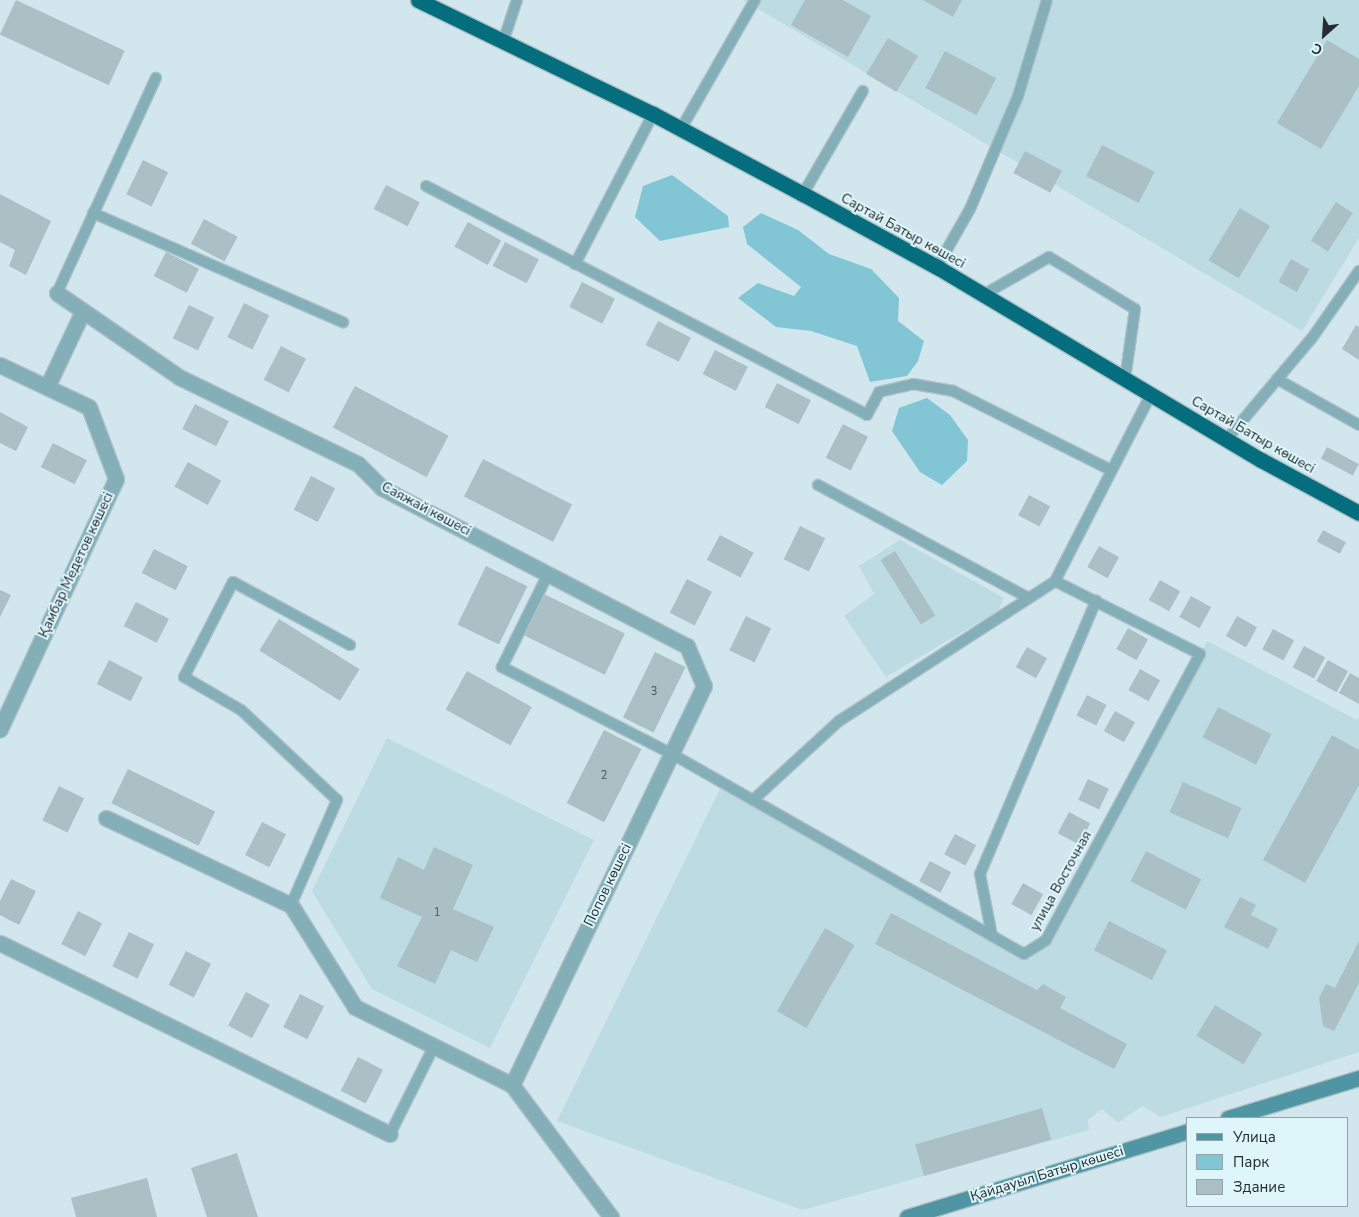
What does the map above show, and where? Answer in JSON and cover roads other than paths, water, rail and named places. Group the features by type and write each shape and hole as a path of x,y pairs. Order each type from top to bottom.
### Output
{"highway":[{"name":"Сартай Батыр көшесі","path":"418,0 504,39 653,114 804,194 937,268 1226,440 1359,513"}],"street":[{"name":"Саяжай көшесі","path":"57,293 179,377 358,464 382,488 688,646 704,686"},
{"path":"47,388 83,311"},
{"name":"Қамбар Медетов көшесі","path":"0,365 89,407 116,478 0,729"},
{"name":"Попов көшесі","path":"512,1084 704,686"},
{"path":"106,818 292,905 355,1007 512,1084 610,1217"},
{"path":"0,943 390,1134"},
{"path":"1232,1117 1356,1082"},
{"name":"Қайдауыл Батыр көшесі","path":"907,1217 1186,1132"}],"lane":[{"path":"504,39 516,0"},
{"path":"681,129 755,0"},
{"path":"937,268 970,209 1018,96 1047,0"},
{"path":"57,293 156,78"},
{"path":"804,194 863,90"},
{"path":"575,264 653,114"},
{"path":"426,186 866,414 879,392 913,384 953,391 1111,470"},
{"path":"93,213 342,322"},
{"path":"983,295 1049,257 1135,309 1125,379"},
{"path":"1226,440 1312,338 1359,271"},
{"path":"1277,379 1359,424"},
{"path":"753,800 839,721 1056,581 1151,394"},
{"path":"818,485 1029,598"},
{"name":"улица Восточная","path":"548,574 502,667 672,754 1024,954 1046,940 1200,654 1056,581"},
{"path":"292,905 337,800 241,710 184,677 233,582 350,645"},
{"path":"992,936 980,874 1096,601"},
{"path":"390,1134 434,1046"}]}
